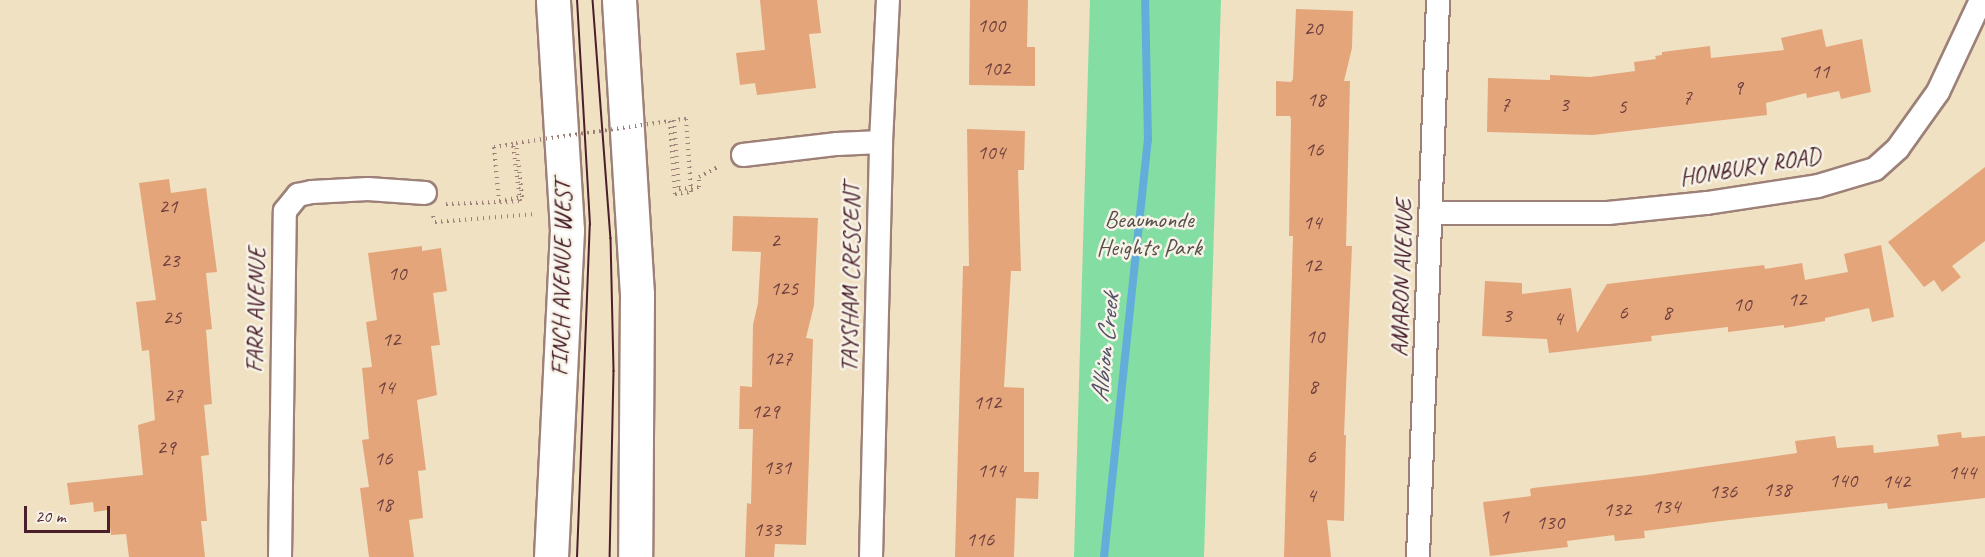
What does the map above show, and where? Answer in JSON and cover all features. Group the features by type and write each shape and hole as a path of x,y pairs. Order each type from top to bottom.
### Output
{"main road":[{"name":"FINCH AVENUE WEST","path":"551,557 567,230 553,0"},
{"path":"619,0 638,294 635,557"}],"street":[{"name":"TAYSHAM CRESCENT","path":"871,557 881,142 888,0"},
{"name":"AMARON AVENUE","path":"1418,557 1438,0"},
{"name":"HONBURY ROAD","path":"1431,213 1608,213 1707,203 1818,186 1875,169 1898,148 1938,92 1981,0"},
{"path":"743,156 837,144 881,142"},
{"name":"FARR AVENUE","path":"280,557 285,211 298,195 312,192 368,189 428,203"}],"path":[{"path":"446,204 520,201 513,144 494,147 499,201 522,197 516,143 670,121 675,194 691,192 686,119 674,120 679,189 699,187 699,177 743,156"},
{"path":"428,203 435,222 538,214"}],"green space":[{"name":"Beaumonde Heights Park","path":"1090,0 1221,0 1204,557 1074,557"}],"building":[{"path":"760,0 817,0 821,33 809,34 816,88 757,95 755,83 740,85 736,53 765,50"},
{"path":"970,0 1028,0 1027,47 1035,47 1035,86 969,85"},
{"path":"1296,9 1353,11 1352,48 1344,81 1350,81 1346,246 1352,246 1344,435 1346,435 1344,521 1327,520 1331,557 1284,557 1293,236 1289,236 1291,119 1290,116 1276,116 1276,81 1291,82 1293,79"},
{"path":"1822,29 1826,47 1862,39 1871,92 1841,99 1839,91 1807,98 1806,93 1766,103 1767,115 1593,135 1487,132 1488,78 1550,80 1550,75 1590,77 1635,71 1634,62 1656,59 1655,56 1662,55 1662,52 1710,46 1711,58 1784,50 1781,38"},
{"path":"967,129 1025,131 1024,170 1018,170 1021,271 1011,271 1004,387 1024,388 1024,472 1039,472 1038,499 1016,498 1014,557 955,557 963,266 969,266"},
{"path":"1985,167 1985,241 1952,266 1961,277 1942,292 1934,280 1924,287 1888,242"},
{"path":"169,179 171,193 206,188 217,272 206,273 212,329 206,330 212,404 204,405 209,455 201,456 207,521 201,521 205,557 129,557 126,534 111,535 108,510 94,512 93,502 70,505 67,483 143,475 138,425 155,420 149,350 142,351 136,302 156,300 139,183"},
{"path":"733,216 818,218 814,305 806,338 813,339 806,545 775,544 774,557 745,557 747,503 751,504 753,429 739,429 740,386 752,387 753,325 758,303 761,252 732,251"},
{"path":"1881,245 1894,317 1872,322 1869,308 1825,318 1825,321 1784,328 1784,325 1728,332 1728,327 1651,336 1652,341 1549,353 1547,339 1482,336 1485,281 1522,283 1522,294 1571,288 1577,333 1607,284 1764,265 1765,269 1802,263 1805,280 1848,272 1844,254"},
{"path":"422,246 422,251 441,248 447,291 433,293 440,345 431,346 437,395 417,400 426,470 418,471 423,518 409,520 414,557 369,557 360,488 369,487 362,440 369,439 362,368 372,367 366,322 377,320 368,253"},
{"path":"1961,432 1962,438 1985,436 1985,498 1888,509 1887,503 1721,521 1644,531 1645,538 1615,541 1614,535 1567,541 1568,547 1490,556 1483,502 1531,496 1530,489 1533,488 1647,475 1797,453 1795,441 1835,436 1837,448 1873,445 1874,453 1939,446 1937,435"}],"waterway":[{"name":"Albion Creek","path":"1104,557 1148,140 1145,0"}],"tram line":[{"path":"577,0 590,225 577,557"},
{"path":"593,0 611,238 614,371 610,557"}]}
